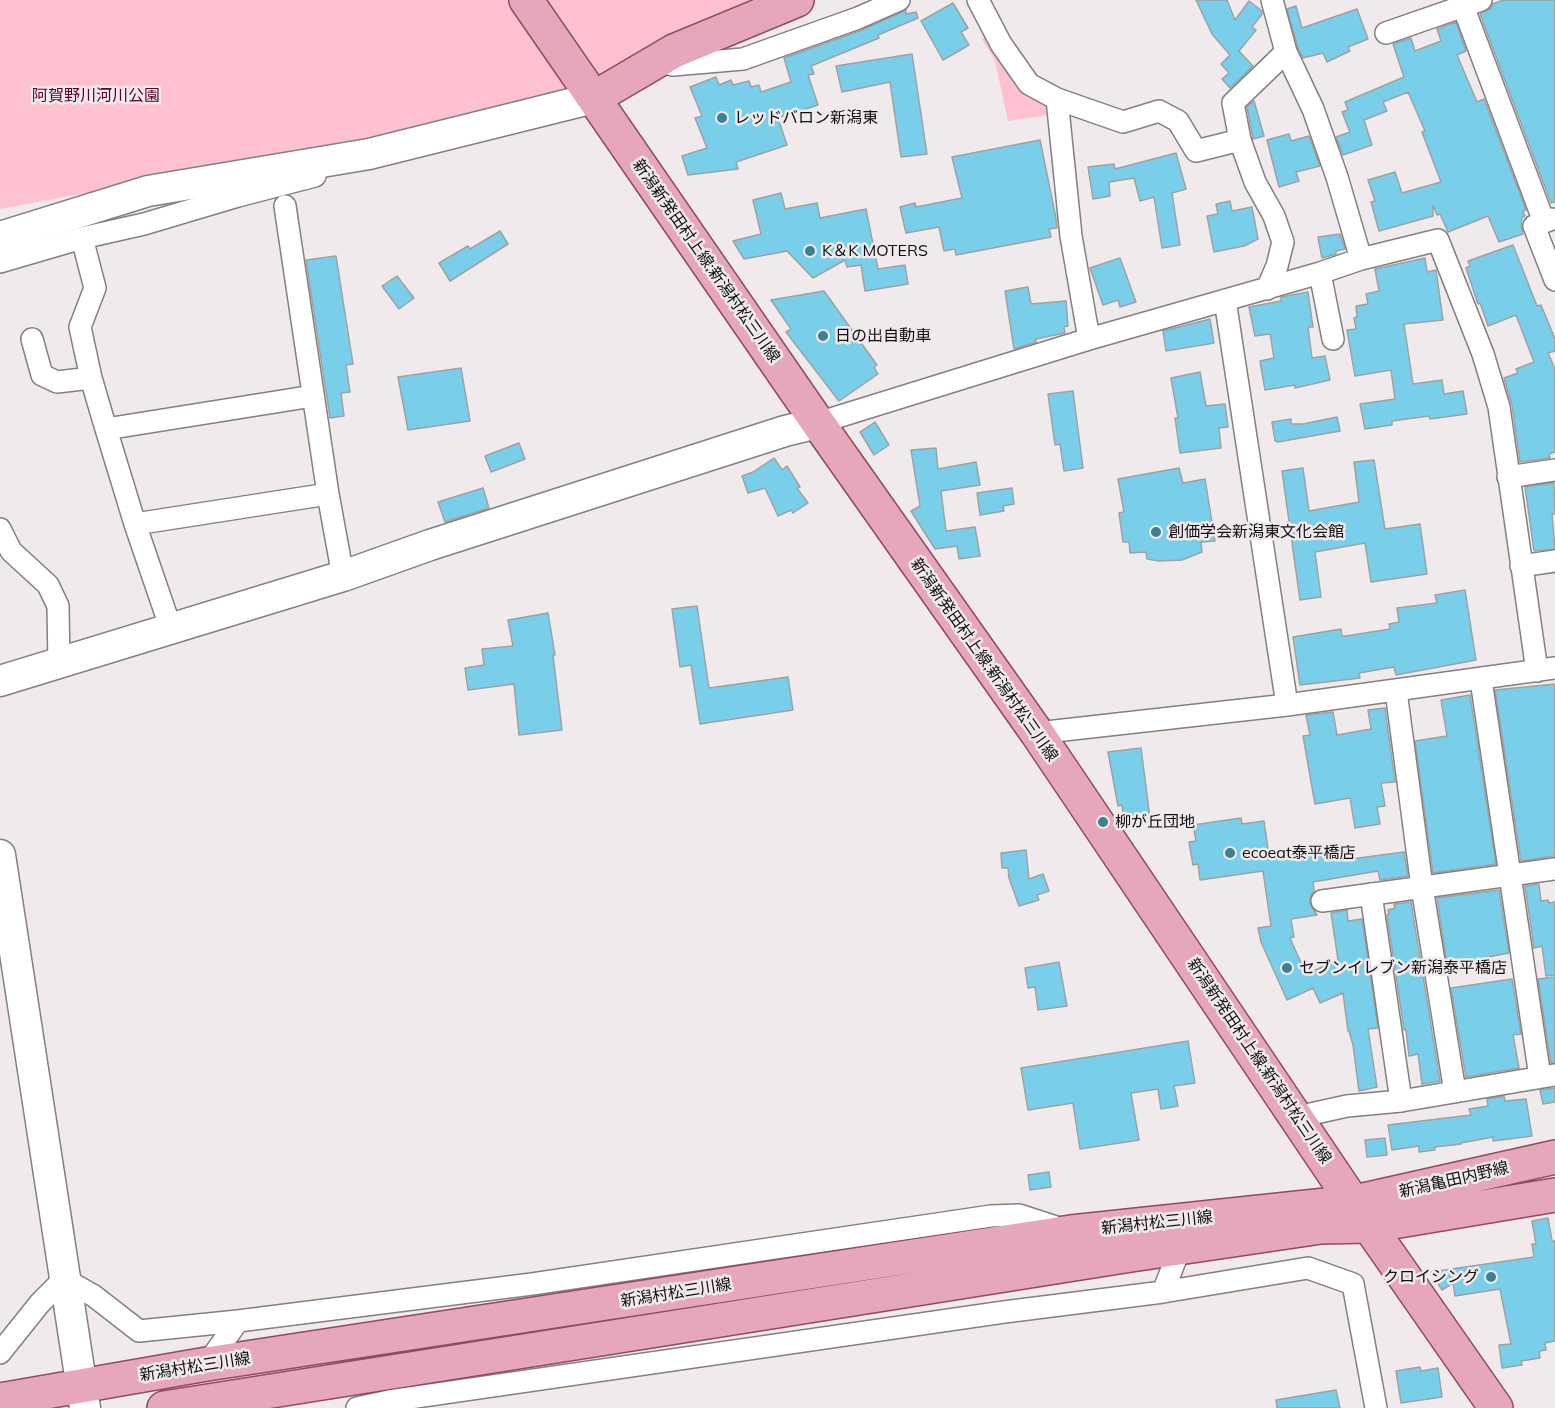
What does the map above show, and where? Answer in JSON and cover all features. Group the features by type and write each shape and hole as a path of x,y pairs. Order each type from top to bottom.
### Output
{"main road":[{"name":"新潟新発田村上線;新潟村松三川線","path":"526,0 818,423 1037,733 1361,1214 1496,1408"},
{"path":"594,98 674,51 797,0"},
{"name":"新潟亀田内野線","path":"1361,1214 1555,1157"},
{"name":"新潟亀田内野線","path":"1361,1214 1555,1195"},
{"name":"新潟村松三川線","path":"0,1400 83,1397 207,1364 1071,1232 1361,1214"},
{"name":"新潟村松三川線","path":"165,1408 1321,1227 1361,1214"}],"street":[{"path":"657,61 672,64 743,59 858,18 899,0"},
{"path":"978,0 1001,44 1029,84 1057,99 1123,122 1159,111 1178,121 1196,151 1240,140"},
{"path":"1272,0 1286,52 1313,109 1333,165 1361,259"},
{"path":"1386,33 1472,3 1550,220 1534,226 1555,280"},
{"path":"1267,289 1277,266 1283,242 1274,216 1255,182 1240,140 1233,103 1286,52"},
{"path":"0,237 148,191 349,158 594,98"},
{"path":"1057,99 1071,236 1089,339"},
{"path":"0,262 330,172 349,158"},
{"path":"285,206 328,494 343,576"},
{"path":"82,238 95,288 80,327 91,378 135,524 171,629"},
{"path":"0,681 343,576 441,541 785,431 818,423 1089,339 1267,289 1361,259 1438,240 1483,354 1499,407 1521,566 1546,670 1287,705 1037,733"},
{"path":"1320,273 1333,339"},
{"path":"1225,300 1287,705"},
{"path":"32,339 42,375 57,382 91,378"},
{"path":"106,429 313,396"},
{"path":"1508,477 1555,470"},
{"path":"135,524 328,494"},
{"path":"0,529 11,551 48,585 58,606 59,664"},
{"path":"1521,566 1555,561"},
{"path":"1297,1117 1347,1106 1401,1101 1548,1076 1512,876 1481,680"},
{"path":"1396,691 1422,887 1455,1092"},
{"path":"0,855 83,1397"},
{"path":"1322,901 1555,869"},
{"path":"1371,894 1401,1101"},
{"path":"64,1279 94,1296 138,1331 238,1321 532,1284 991,1216 1019,1215 1071,1232"},
{"path":"1163,1292 1180,1248"},
{"path":"357,1408 389,1401 1004,1312 1163,1292 1308,1268 1353,1284 1376,1408"},
{"path":"0,1353 40,1303 64,1279"},
{"path":"207,1364 238,1321"}],"green space":[{"name":"阿賀野川河川公園","path":"0,0 778,0 615,70 568,84 563,91 489,115 89,198 86,193 0,209"},
{"path":"987,33 1046,104 1048,115 1008,121 995,61 982,39"}],"building":[{"path":"1196,0 1227,0 1235,20 1249,1 1262,11 1252,27 1256,30 1239,51 1253,66 1230,88 1222,79 1229,73 1221,64 1230,55 1212,34"},
{"path":"1503,0 1555,0 1555,202 1551,203 1480,14"},
{"path":"953,3 968,28 961,32 969,45 943,60 921,21"},
{"path":"1296,6 1302,28 1357,9 1368,39 1348,47 1350,51 1327,62 1323,53 1303,58 1287,9"},
{"path":"906,10 906,14 916,12 918,18 878,35 879,38 811,66 814,74 808,75 818,105 778,118 787,145 736,162 738,169 688,175 682,156 707,148 695,118 702,116 690,87 716,77 719,85 731,80 733,85 749,81 751,87 759,85 761,92 791,82 784,58 862,30"},
{"path":"1456,22 1466,51 1457,55 1477,102 1484,99 1526,210 1523,211 1525,216 1522,218 1521,225 1523,234 1499,242 1488,216 1448,232 1433,205 1433,216 1379,231 1371,202 1375,201 1368,180 1395,172 1402,193 1441,182 1422,132 1425,131 1408,92 1383,102 1387,111 1364,120 1372,145 1343,155 1336,137 1350,132 1342,112 1348,110 1345,102 1404,77 1393,44 1411,38 1415,51 1441,41 1437,29"},
{"path":"912,54 927,154 901,157 890,82 842,92 836,66"},
{"path":"1254,101 1264,136 1253,139 1247,107"},
{"path":"1289,134 1291,141 1309,136 1320,166 1296,172 1299,181 1279,187 1267,140"},
{"path":"1040,140 1056,218 1057,228 1049,229 1051,237 956,255 955,249 944,251 939,227 906,233 900,207 915,203 916,207 962,198 952,157"},
{"path":"1176,153 1186,189 1172,193 1180,245 1162,248 1154,197 1140,201 1134,178 1109,182 1110,196 1093,199 1088,167 1114,164 1115,169"},
{"path":"781,193 785,209 817,203 820,218 866,209 878,269 905,265 908,284 865,291 861,265 847,267 845,260 813,278 787,251 744,259 733,241 761,234 753,200"},
{"path":"1230,201 1232,211 1252,207 1258,239 1244,246 1214,252 1207,216 1218,214 1216,204"},
{"path":"500,231 508,244 450,281 439,263 468,246 470,249"},
{"path":"1340,234 1345,249 1322,258 1318,237"},
{"path":"1513,245 1537,306 1541,305 1555,339 1555,351 1548,353 1555,369 1555,452 1549,454 1550,458 1520,462 1512,405 1504,378 1518,373 1516,369 1534,362 1516,315 1488,326 1466,268 1470,266 1468,261"},
{"path":"336,256 353,364 346,365 350,392 341,393 344,416 330,418 306,260"},
{"path":"1120,258 1136,302 1120,307 1118,300 1103,305 1090,268"},
{"path":"1425,258 1427,272 1436,270 1443,320 1404,324 1413,384 1442,380 1444,394 1463,391 1467,414 1392,421 1392,425 1365,429 1360,404 1395,399 1391,370 1355,376 1347,330 1356,329 1354,318 1357,317 1356,306 1368,304 1366,294 1379,291 1375,269"},
{"path":"397,276 414,298 399,309 382,286"},
{"path":"1028,287 1031,304 1066,301 1068,326 1064,327 1065,333 1036,339 1036,342 1014,349 1005,291"},
{"name":"日の出自動車","path":"824,291 877,365 874,367 878,374 839,401 786,332 791,329 771,300"},
{"path":"1308,292 1313,327 1308,327 1312,358 1325,356 1330,380 1295,388 1295,385 1265,390 1260,361 1274,358 1270,334 1255,336 1249,307 1281,301 1281,297"},
{"path":"1210,319 1214,343 1166,351 1163,331"},
{"path":"461,368 470,421 408,430 398,377"},
{"path":"1200,372 1206,406 1225,404 1228,427 1219,428 1221,448 1180,453 1175,418 1178,418 1171,378"},
{"path":"1073,391 1083,468 1064,471 1060,444 1055,445 1048,394"},
{"path":"1337,417 1340,431 1275,441 1272,422 1291,419 1291,424 1303,424"},
{"path":"875,422 889,445 874,455 860,432"},
{"path":"519,443 525,459 491,472 485,456"},
{"path":"936,448 938,469 976,462 980,485 941,491 946,531 975,527 980,556 959,559 957,546 935,549 911,511 920,506 911,450"},
{"path":"774,458 782,470 787,466 800,487 797,488 808,503 793,513 791,510 778,516 765,488 748,493 742,476 753,472"},
{"path":"1374,460 1385,529 1420,524 1427,574 1371,582 1365,543 1315,552 1321,597 1300,600 1282,471 1303,468 1309,511 1359,502 1354,462"},
{"path":"1179,468 1183,483 1205,479 1215,541 1201,542 1202,552 1182,560 1159,561 1147,559 1146,552 1130,553 1129,542 1123,542 1119,513 1124,512 1118,479"},
{"path":"1554,483 1555,514 1552,514 1555,549 1534,551 1525,487"},
{"path":"483,488 489,508 445,522 438,502"},
{"path":"1012,488 1014,504 1003,506 1004,511 980,515 977,493"},
{"path":"1465,590 1476,660 1396,675 1394,667 1359,673 1360,678 1300,685 1293,637 1341,629 1342,636 1346,636 1390,629 1389,624 1399,622 1397,608 1437,603 1435,595"},
{"path":"697,606 709,688 788,677 793,710 700,724 691,665 680,667 672,609"},
{"path":"548,613 555,655 553,655 562,730 519,735 514,684 468,690 465,668 484,665 482,649 513,646 508,620"},
{"path":"1555,684 1555,856 1521,861 1495,690"},
{"path":"1470,695 1496,864 1433,873 1415,741 1447,736 1441,700"},
{"path":"1385,708 1395,782 1381,783 1385,806 1377,807 1380,824 1355,828 1350,798 1315,804 1303,736 1310,735 1306,715 1333,712 1337,735 1371,729 1368,710"},
{"path":"1141,748 1150,818 1124,822 1122,805 1118,806 1108,752"},
{"path":"1241,818 1242,824 1264,821 1269,856 1349,845 1351,859 1404,852 1408,876 1380,880 1378,871 1313,882 1314,891 1310,897 1310,903 1317,915 1291,919 1294,937 1290,938 1306,974 1338,960 1331,913 1347,910 1348,921 1362,919 1378,1028 1368,1029 1377,1087 1359,1091 1343,993 1320,1003 1313,988 1287,1000 1261,942 1258,928 1271,926 1263,871 1200,880 1198,864 1193,865 1189,842 1196,841 1193,825"},
{"path":"1026,850 1029,879 1043,874 1049,891 1037,895 1039,900 1019,906 1009,878 1008,868 1002,868 1001,853"},
{"path":"1539,884 1541,901 1555,902 1555,975 1546,976 1542,946 1534,948 1525,886"},
{"path":"1499,890 1509,953 1447,965 1437,898"},
{"path":"1411,902 1440,1081 1422,1084 1418,1054 1409,1056 1387,915 1388,910 1395,908 1394,904"},
{"path":"1059,962 1067,1006 1038,1010 1035,987 1028,988 1025,968"},
{"path":"1555,977 1555,1063 1551,1063 1538,979"},
{"path":"1512,979 1521,1034 1513,1035 1519,1068 1466,1077 1451,988"},
{"path":"1188,1041 1195,1083 1174,1086 1178,1106 1161,1109 1158,1089 1131,1093 1139,1140 1080,1149 1073,1103 1028,1110 1021,1068"},
{"path":"1555,1088 1555,1102 1543,1104 1540,1090"},
{"path":"1504,1096 1505,1101 1526,1099 1532,1136 1493,1141 1493,1137 1419,1152 1419,1146 1392,1150 1388,1125 1471,1115 1469,1109 1488,1106 1487,1099"},
{"path":"1385,1138 1387,1155 1367,1157 1365,1140"},
{"path":"1049,1172 1051,1187 1030,1190 1028,1175"},
{"path":"1548,1218 1552,1241 1555,1241 1555,1341 1545,1343 1546,1350 1539,1351 1540,1358 1521,1361 1522,1365 1502,1368 1499,1345 1511,1344 1500,1289 1455,1296 1453,1283 1442,1290 1431,1272 1534,1257 1532,1244 1536,1244 1532,1221"},
{"path":"1420,1367 1421,1371 1438,1368 1442,1397 1401,1403 1396,1371"},
{"path":"1336,1390 1340,1408 1277,1408 1276,1400"}],"place":[{"name":"レッドバロン新潟東","path":"722,118"},
{"name":"K＆K MOTERS","path":"810,251"},
{"name":"日の出自動車","path":"823,336"},
{"name":"創価学会新潟東文化会館","path":"1156,532"},
{"name":"柳が丘団地","path":"1103,822"},
{"name":"ecoeat泰平橋店","path":"1230,853"},
{"name":"セブンイレブン新潟泰平橋店","path":"1287,968"},
{"name":"クロイシング","path":"1491,1277"}]}
